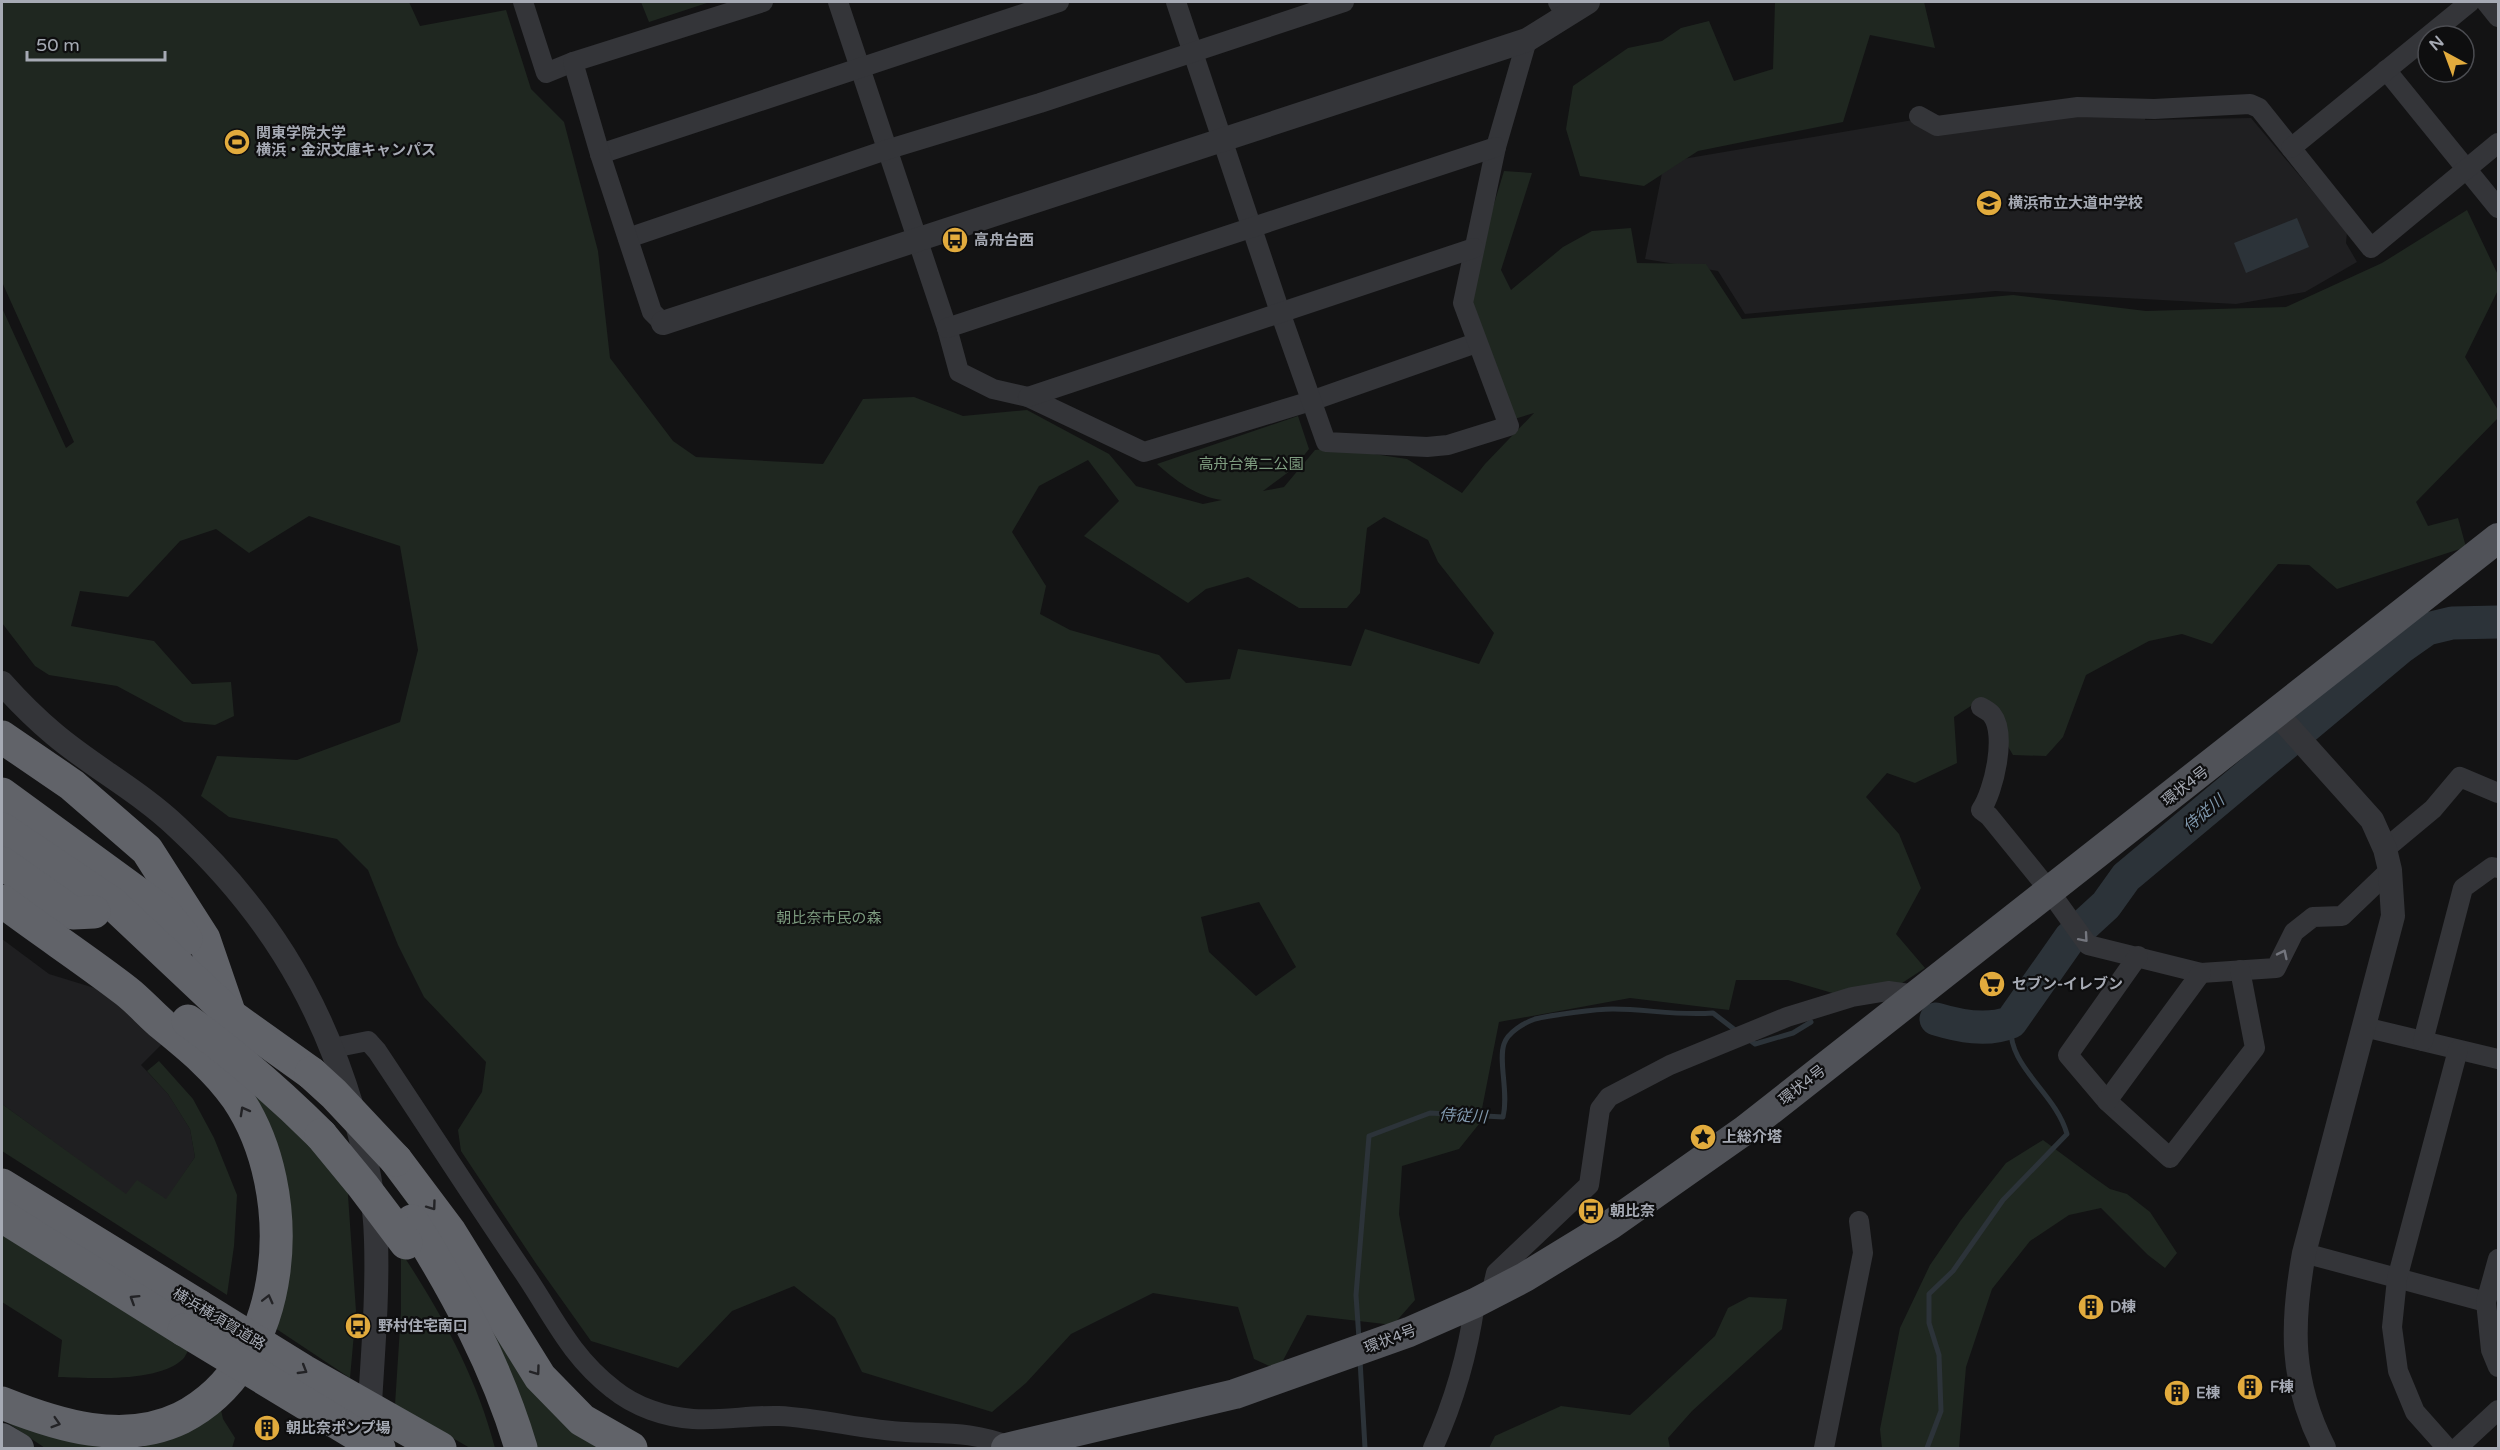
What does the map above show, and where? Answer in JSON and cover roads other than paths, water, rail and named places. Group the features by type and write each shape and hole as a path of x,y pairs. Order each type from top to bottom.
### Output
{"highway":[{"path":"2,737 72,785 147,850 204,939 232,1015 311,1072 396,1160 450,1232 540,1377 582,1420 631,1449"},
{"path":"2,754 62,799 154,860"},
{"path":"2,775 128,863 145,922"},
{"path":"2,794 145,922"},
{"path":"2,811 108,885 232,1015 284,1075 324,1126 363,1186 441,1268 469,1319 495,1375 521,1449"},
{"path":"2,829 113,904 145,922"},
{"path":"2,848 102,918 145,922 165,913 217,978"},
{"path":"2,863 73,913 94,912"},
{"path":"2,882 58,924 104,975"},
{"path":"2,901 104,975 216,1072 237,1098 254,1128 267,1162 276,1203 277,1247 272,1283 263,1319 249,1352 231,1378 208,1399 180,1418 151,1427 117,1431 76,1428 34,1416 2,1402"},
{"path":"2,921 61,963 104,975 171,1009 324,1126"},
{"path":"2,1167 148,1276"},
{"name":"横浜横須賀道路","path":"2,1185 148,1276 191,1318 379,1449"},
{"name":"横浜横須賀道路","path":"2,1216 191,1318 304,1371 440,1449"},
{"path":"409,1232 481,1382 505,1449"}],"main road":[{"name":"環状4号","path":"1009,1448 1235,1394 1409,1332 1483,1299 1525,1277 1620,1218 1745,1130 2499,538"},
{"path":"2,1438 19,1449"}],"street":[{"path":"524,2 546,73 573,62 764,2"},
{"path":"838,2 947,328 959,372 993,389 1028,397 1144,452 1311,401 1476,343"},
{"path":"600,154 1059,2"},
{"path":"1176,2 1326,442 1427,447 1448,445 1509,426 1476,343 1463,303 1496,147 1527,40"},
{"path":"628,238 886,150 1040,103 1344,2"},
{"path":"573,62 600,154 652,312 663,323 1527,40 1562,8 1588,2"},
{"path":"2291,148 2469,2"},
{"path":"2486,2 2499,17"},
{"path":"2386,70 2499,208"},
{"path":"1919,116 1937,126 2079,107 2154,109 2250,104 2259,108 2371,248 2499,143"},
{"path":"947,328 1496,147"},
{"path":"1028,397 1474,248"},
{"path":"2,684 54,735 135,792 175,825 215,864 287,957 315,1006 333,1048 361,1136 371,1186 376,1239 376,1307 367,1449"},
{"path":"1981,707 1993,715 1997,730 1998,758 1988,800 1981,810 1989,816 2088,945 2201,973 2276,968 2294,932 2313,917 2342,916 2387,860 2460,777 2499,793"},
{"path":"2276,712 2372,820 2387,860 2393,916 2304,1252 2295,1301 2296,1365 2310,1420 2324,1449"},
{"path":"2423,1041 2463,888 2492,867 2499,868"},
{"path":"2138,956 2068,1055 2107,1101 2170,1158 2255,1048 2241,970"},
{"path":"2107,1101 2201,973"},
{"path":"1433,1449 1449,1413 1471,1332 1483,1299 1496,1273 1589,1185 1600,1109 1609,1097 1670,1065 1787,1017 1852,997 1888,991 1917,995"},
{"path":"2364,1027 2499,1059"},
{"path":"333,1048 368,1041 377,1051 522,1270 566,1342 593,1372 615,1391 637,1404 663,1414 691,1419 727,1420 778,1416 904,1432 963,1433 987,1437 1009,1448"},
{"path":"2447,1449 2415,1412 2398,1371 2392,1327 2397,1279 2458,1050"},
{"path":"1824,1449 1863,1253 1859,1221"},
{"path":"2304,1252 2486,1302"},
{"path":"2499,1259 2486,1302 2492,1350 2499,1367"},
{"path":"2457,1449 2499,1410"}],"waterway":[{"name":"侍従川","path":"1936,1019 1964,1026 1983,1027 2011,1022 2070,938 2106,905 2126,877 2400,648 2427,629 2452,623 2498,622"},
{"name":"侍従川","path":"1359,1339 1356,1295 1369,1136 1430,1113 1503,1117 1505,1098 1502,1051 1504,1044 1513,1032 1535,1019 1613,1009 1687,1014 1713,1013 1739,1033"},
{"name":"侍従川","path":"1747,1038 1755,1044 1793,1033 1811,1022"},
{"path":"1927,1448 1941,1411 1939,1355 1929,1323 1929,1294 1953,1271 2003,1200 2067,1134 2052,1105 2023,1066 2011,1038 2011,1022"},
{"name":"侍従川","path":"1360,1360 1365,1448"}],"place":[{"name":"関東学院大学 横浜・金沢文庫キャンパス","path":"237,142"},
{"name":"横浜市立大道中学校","path":"1989,203"},
{"name":"高舟台西","path":"955,240"},
{"name":"セブン-イレブン","path":"1992,984"},
{"name":"上総介塔","path":"1703,1137"},
{"name":"朝比奈","path":"1591,1211"},
{"name":"D棟","path":"2091,1307"},
{"name":"野村住宅南口","path":"358,1326"},
{"name":"F棟","path":"2250,1387"},
{"name":"E棟","path":"2177,1393"},
{"name":"朝比奈ポンプ場","path":"267,1428"}],"park label":[{"name":"高舟台第二公園","path":"1251,464"},
{"name":"朝比奈市民の森","path":"829,918"}]}
